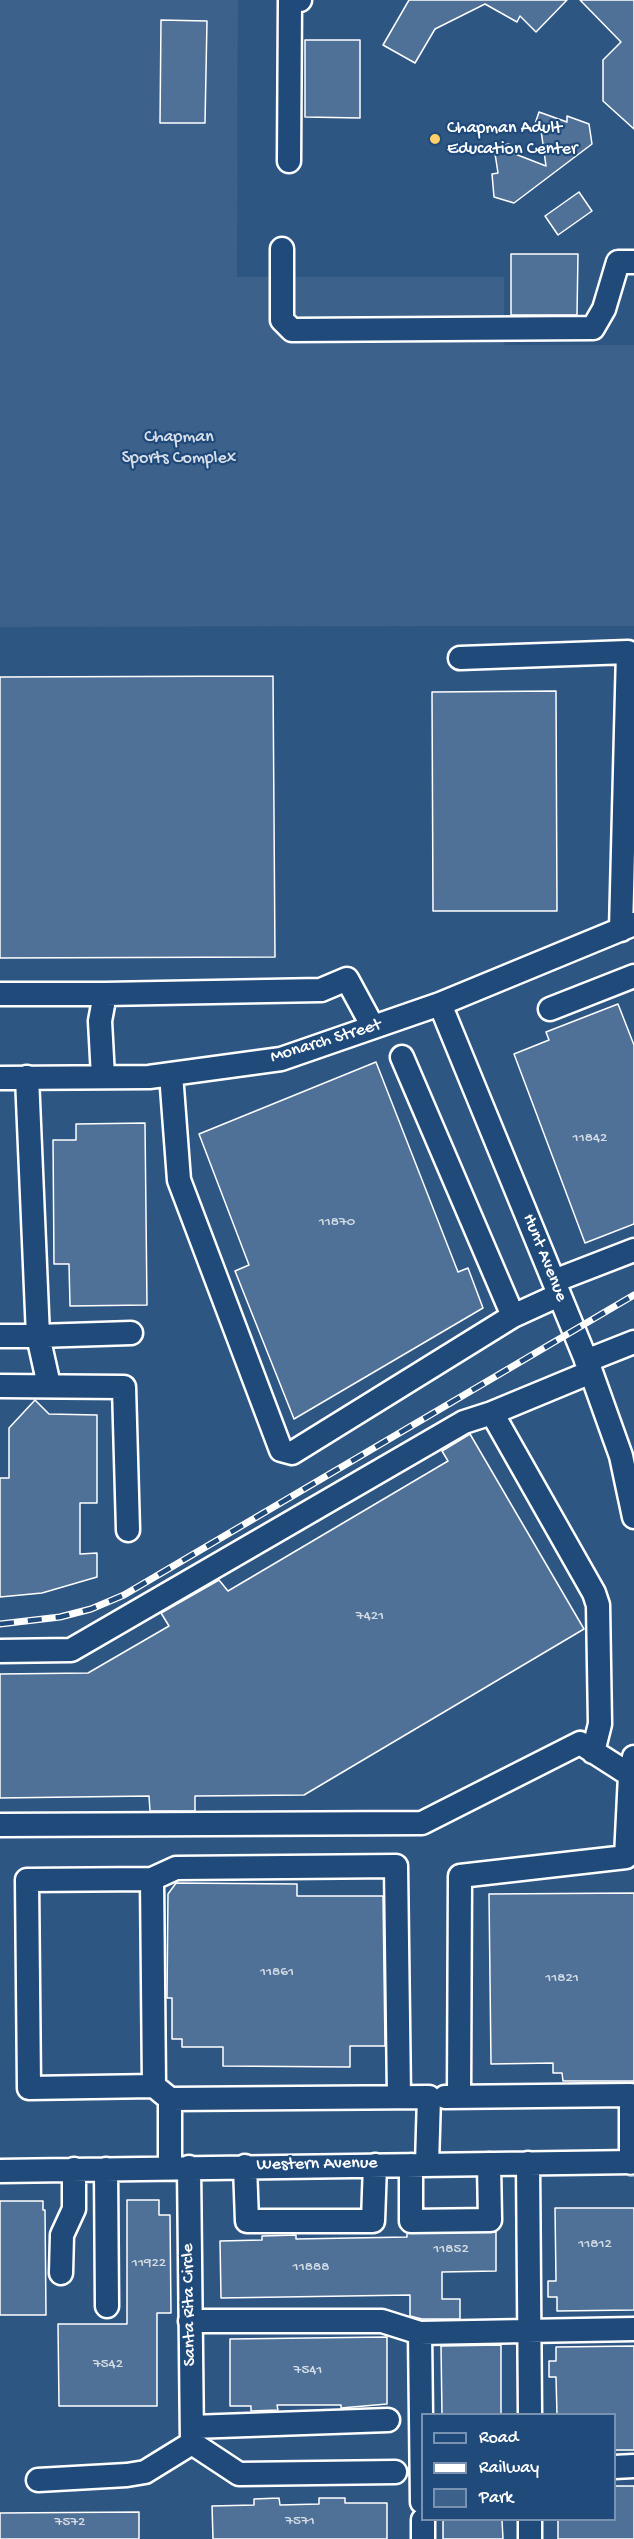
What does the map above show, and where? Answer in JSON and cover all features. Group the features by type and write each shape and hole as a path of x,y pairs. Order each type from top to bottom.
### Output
{"street":[{"path":"289,161 290,0 300,0"},
{"path":"282,249 282,320 292,330 593,328 604,309 618,262 634,262"},
{"path":"460,658 628,652 628,927"},
{"name":"Monarch Street","path":"0,1078 171,1074 281,1059 440,1004 628,927"},
{"path":"550,1009 634,976"},
{"path":"0,994 321,990 347,979 373,1028"},
{"path":"103,1077 100,1022 105,994"},
{"name":"Hunt Avenue","path":"440,1004 588,1366 621,1456 634,1517"},
{"path":"402,1058 513,1316"},
{"path":"171,1074 179,1180 281,1450 292,1453 556,1288 634,1250"},
{"path":"27,1077 38,1336 49,1385"},
{"path":"0,1336 131,1334"},
{"path":"0,1651 71,1650 464,1422 492,1413 634,1342"},
{"path":"0,1386 124,1387 128,1530"},
{"path":"492,1413 594,1593 598,1605 600,1724 593,1752"},
{"path":"0,1825 422,1823 580,1743 593,1752 633,1769 626,1857 460,1876 459,2096"},
{"path":"399,2097 396,1866 176,1868 152,1879 27,1880 29,2088 399,2097 631,2095 633,2162"},
{"name":"Santa Rita Circle","path":"152,1879 162,2093 180,2167 190,2321 192,2435"},
{"path":"429,2097 411,2221 490,2220 489,2164"},
{"name":"Western Avenue","path":"0,2170 633,2162"},
{"path":"528,2163 530,2413"},
{"path":"245,2166 247,2221 373,2221 375,2165"},
{"path":"61,2273 62,2235 74,2209 74,2169"},
{"path":"106,2169 107,2306"},
{"path":"190,2321 382,2321 420,2333 634,2329"},
{"path":"420,2333 421,2413"},
{"path":"38,2480 145,2472 192,2435 388,2421"},
{"path":"192,2435 239,2474 395,2472"},
{"path":"616,2467 634,2466"},
{"path":"423,2521 423,2539"},
{"path":"530,2521 530,2539"}],"shaded area":[{"name":"Chapman Adult Education Center","path":"238,0 634,0 634,345 503,346 504,278 236,277"},
{"path":"634,626 634,2539 0,2539 0,627"}],"green space":[{"name":"Chapman Sports Complex","path":"0,0 238,0 237,277 504,277 504,345 634,345 634,626 0,627"}],"building":[{"path":"409,0 567,0 536,32 520,16 517,22 485,4 435,29 415,63 383,45"},
{"path":"580,0 634,0 634,129 603,101 603,60 621,42"},
{"path":"161,20 207,21 205,123 160,123"},
{"path":"305,40 360,40 360,118 305,117"},
{"path":"539,112 567,122 567,116 589,124 592,144 514,203 494,197 492,174 498,173 494,147 509,144 510,152 546,166 541,130 534,127"},
{"path":"579,192 592,211 558,235 545,216"},
{"path":"511,254 578,254 577,315 511,315"},
{"path":"273,676 275,957 0,958 0,677"},
{"path":"556,691 557,911 433,911 432,692"},
{"path":"618,1004 634,1045 634,1224 585,1243 514,1054 549,1040 546,1032"},
{"path":"376,1062 458,1272 468,1268 483,1308 294,1419 235,1271 249,1265 199,1134"},
{"path":"145,1123 147,1305 70,1306 69,1264 54,1264 53,1140 76,1140 76,1124"},
{"path":"35,1400 49,1414 97,1415 97,1503 80,1503 80,1554 97,1553 97,1577 42,1593 0,1597 0,1478 9,1478 9,1428"},
{"path":"470,1434 584,1629 304,1795 195,1796 195,1811 150,1811 149,1796 0,1798 0,1674 88,1673 169,1626 161,1613 219,1580 228,1591 448,1461 442,1451"},
{"path":"176,1883 297,1884 297,1896 383,1896 385,2046 350,2046 350,2067 223,2066 223,2047 182,2047 182,2039 172,2039 172,1998 167,1998 168,1894"},
{"path":"634,1893 634,2081 563,2081 562,2073 553,2073 553,2063 491,2064 489,1894"},
{"path":"127,2200 159,2200 159,2215 170,2215 171,2313 157,2313 157,2406 59,2406 58,2324 127,2324"},
{"path":"0,2201 43,2201 46,2315 0,2315"},
{"path":"555,2208 634,2208 634,2310 557,2311 557,2297 548,2297 548,2281 556,2281"},
{"path":"496,2232 496,2271 442,2272 442,2299 460,2299 460,2319 422,2319 410,2316 410,2295 221,2298 220,2241 262,2240 262,2236 296,2235 296,2239 407,2237 407,2233"},
{"path":"387,2337 387,2404 341,2408 341,2405 277,2405 278,2410 251,2411 251,2406 230,2406 230,2339"},
{"path":"501,2345 501,2413 442,2413 441,2346"},
{"path":"634,2346 634,2450 616,2450 616,2413 557,2413 556,2377 549,2377 549,2361 556,2361 556,2347"},
{"path":"616,2486 634,2486 634,2539 558,2539 558,2521 616,2521"},
{"path":"279,2498 280,2505 319,2504 319,2498 345,2498 345,2503 387,2503 387,2539 213,2539 212,2506 254,2505 254,2499"},
{"path":"139,2512 139,2539 0,2539 0,2513"},
{"path":"443,2521 502,2521 503,2539 443,2539"}],"railway":[{"path":"0,1624 60,1617 91,1609 124,1595 634,1295"}],"place":[{"name":"Chapman Adult Education Center","path":"435,139"}]}
